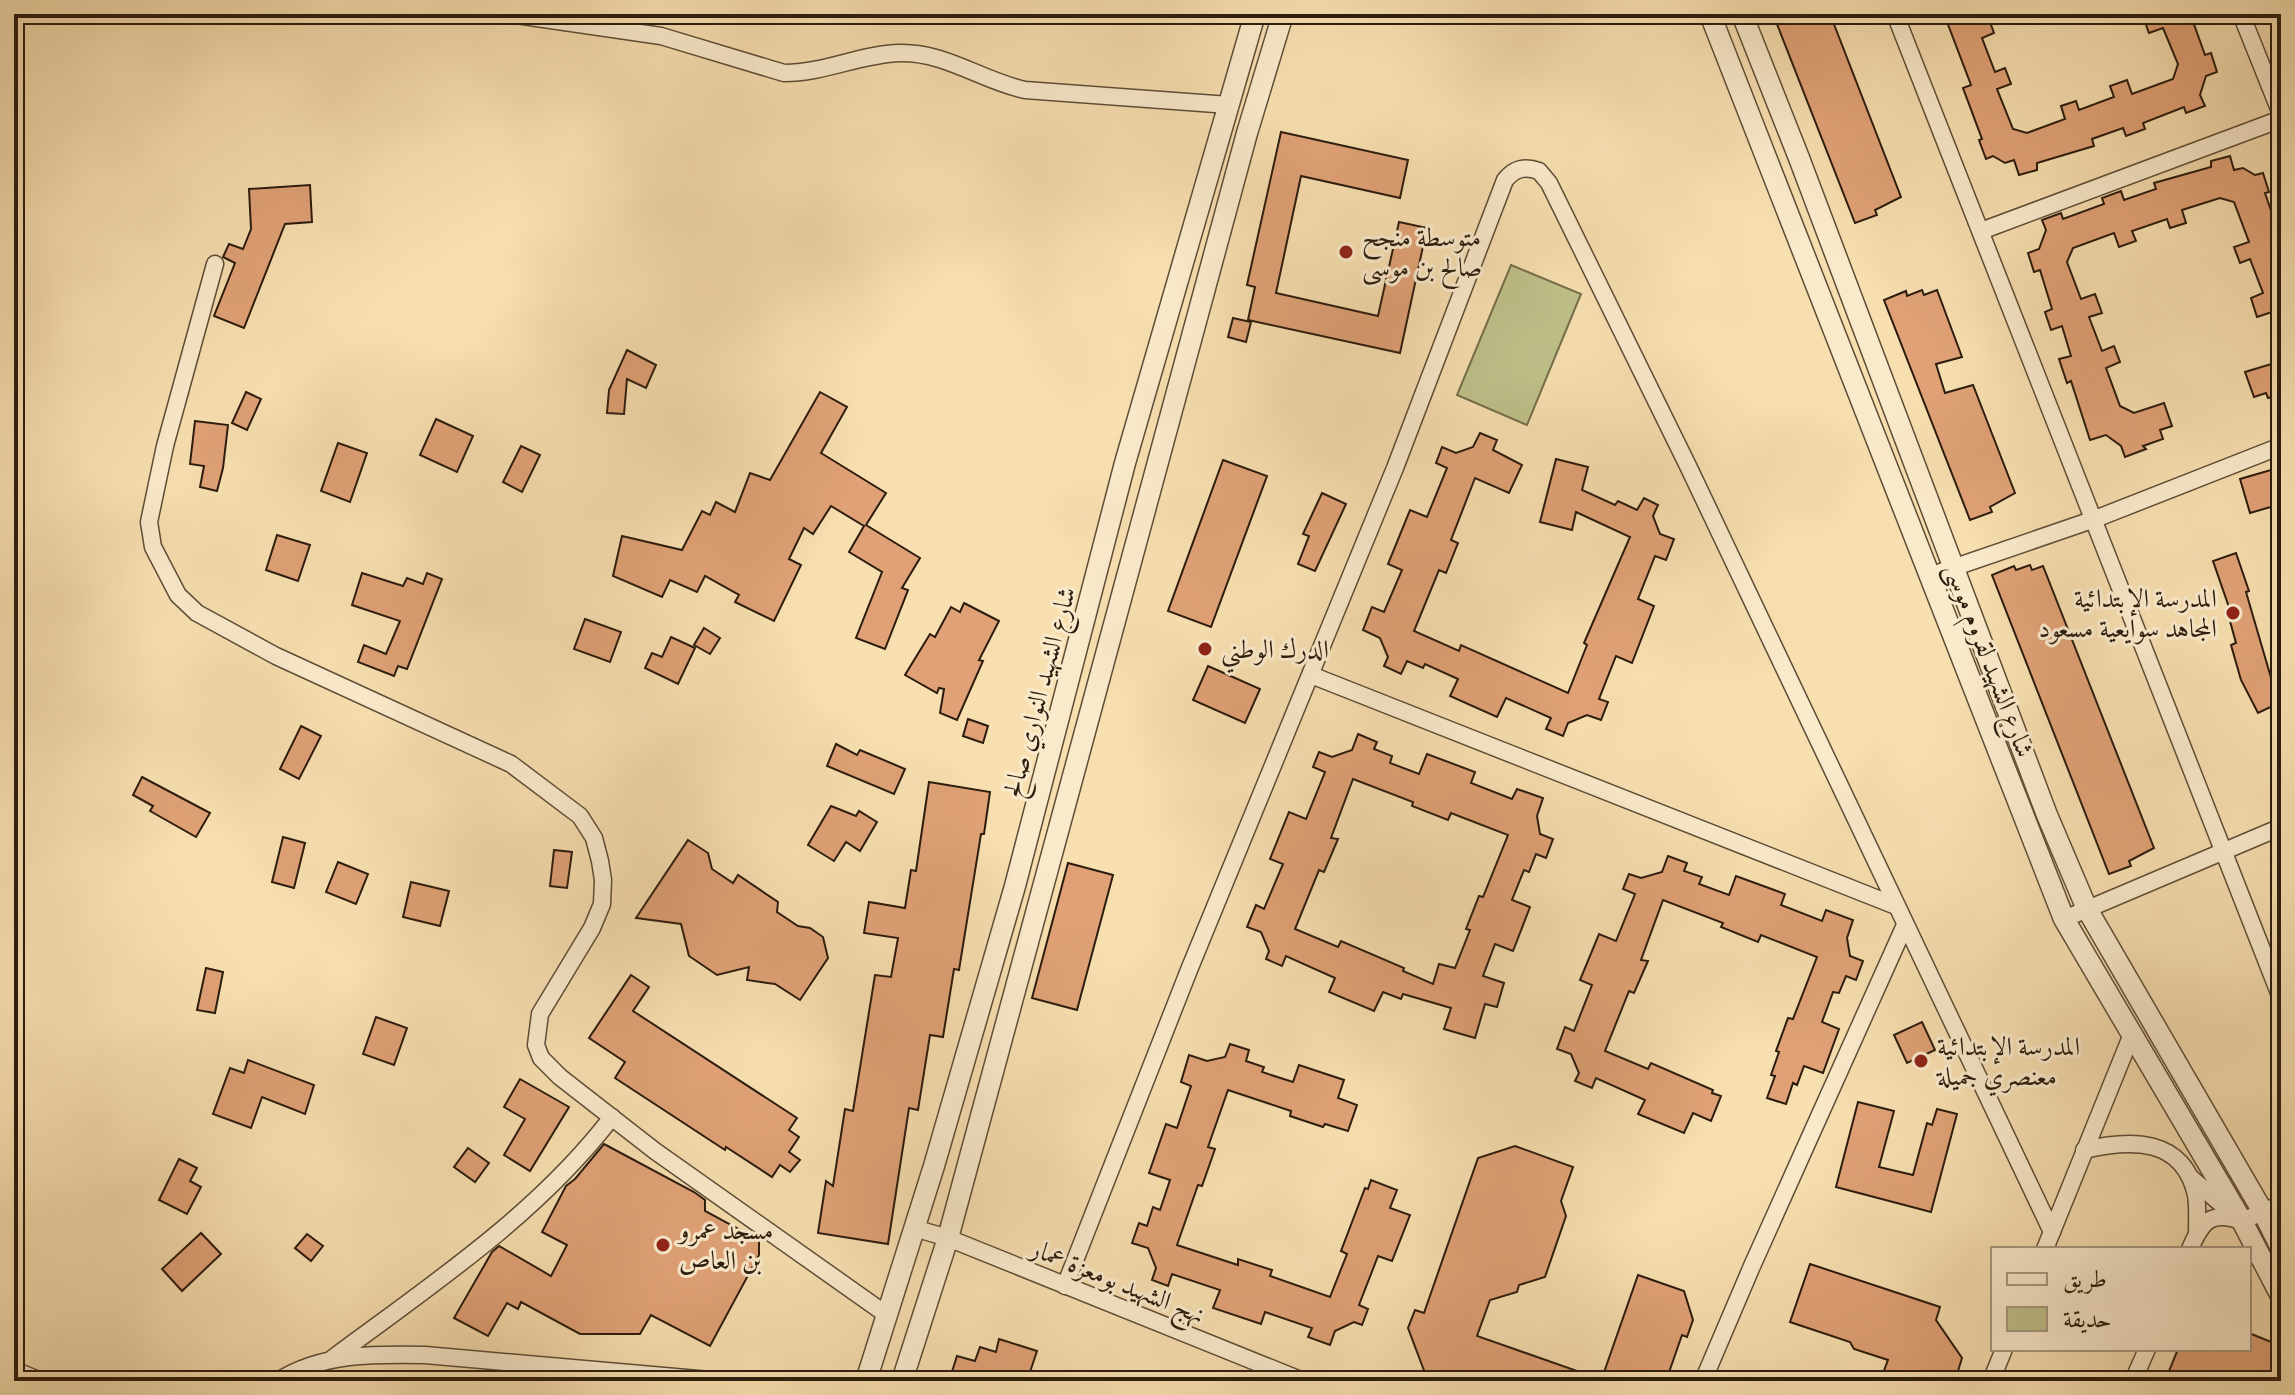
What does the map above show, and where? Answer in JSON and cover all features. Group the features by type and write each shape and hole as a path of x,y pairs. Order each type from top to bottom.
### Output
{"street":[{"path":"509,14 661,36 784,73 799,73 875,56 909,54 935,57 996,83 1025,90 1229,105"},
{"name":"شارع الشهيد النواري صالح","path":"866,1381 1015,886 1125,463 1255,14"},
{"path":"902,1381 948,1238 1243,148 1283,14"},
{"name":"شارع الشهيد لقروم موسى","path":"1710,14 2064,919 2242,1221 2281,1296"},
{"name":"شارع الشهيد لقروم موسى","path":"1742,14 2047,815 2087,909 2272,1208 2281,1248"},
{"path":"1895,14 2281,998"},
{"path":"1981,231 2281,117 2241,14"},
{"path":"1065,1286 1189,970 1395,468 1505,180 1511,173 1523,168 1539,171 1549,183 1689,468 2052,1232"},
{"path":"215,264 165,446 149,522 153,547 178,595 197,613 276,656 511,764 580,816 594,838 600,861 602,904 592,928 540,1014 536,1045 541,1058 549,1069 655,1151 887,1315"},
{"path":"1929,576 2095,519 2281,446"},
{"path":"1311,675 1896,906"},
{"path":"2064,919 2281,827"},
{"path":"1703,1381 1905,925"},
{"path":"2046,1247 2132,1034"},
{"path":"329,1360 514,1220 560,1177 612,1117"},
{"path":"2084,1150 2118,1142 2147,1144 2168,1154 2242,1221"},
{"path":"2190,1177 2196,1197 2197,1233"},
{"path":"2191,1247 2197,1233 2210,1219 2224,1215 2242,1221 2272,1208"},
{"name":"نهج الشهيد بومعزة عمار","path":"914,1228 948,1238 1303,1381"},
{"path":"1991,1381 2003,1351"},
{"path":"2133,1381 2146,1351"},
{"path":"278,1381 292,1372 329,1360 384,1354 721,1381"},
{"path":"14,1370 41,1381"}],"green space":[{"path":"1511,265 1581,294 1527,425 1457,395"}],"building":[{"path":"1773,14 1830,14 1901,197 1875,210 1877,215 1855,223"},
{"path":"1944,14 1971,14 1973,20 1987,14 1994,33 1982,38 1995,72 2005,68 2011,84 1997,89 2013,129 2027,133 2065,119 2061,106 2076,101 2079,110 2114,97 2110,86 2127,80 2132,94 2173,79 2178,64 2163,28 2149,33 2142,14 2195,14 2191,16 2205,55 2211,53 2217,72 2206,76 2200,95 2205,106 2186,113 2184,107 2143,123 2145,129 2126,136 2123,128 2092,139 2094,146 2037,163 2037,170 2019,175 2014,160 2005,163 1993,156 1986,159 1963,88 1971,85"},
{"path":"1281,132 1408,160 1400,198 1301,176 1276,293 1378,316 1399,222 1427,228 1400,353 1248,320 1255,287 1247,285"},
{"path":"2230,156 2234,170 2243,168 2255,175 2263,173 2269,192 2265,193 2281,240 2281,245 2275,247 2281,263 2281,309 2257,317 2251,298 2263,293 2250,259 2240,263 2234,247 2249,242 2234,202 2220,198 2182,210 2186,223 2170,228 2167,219 2132,231 2136,241 2119,247 2114,233 2073,248 2067,262 2081,299 2095,294 2102,313 2089,317 2102,351 2114,346 2120,362 2106,368 2120,406 2134,413 2164,403 2172,426 2160,430 2163,439 2125,457 2121,446 2106,435 2090,440 2071,381 2067,383 2059,359 2071,356 2062,326 2051,330 2045,312 2052,309 2040,270 2034,272 2028,253 2039,249 2046,230 2042,220 2061,213 2063,219 2104,204 2102,198 2121,191 2124,200 2156,189 2154,183 2211,167 2211,161"},
{"path":"310,185 312,222 285,224 244,328 214,316 235,263 223,257 229,244 243,249 251,229 249,189"},
{"path":"1922,290 1924,295 1937,290 1962,357 1936,364 1945,393 1973,385 2015,493 1990,507 1992,512 1970,520 1884,300 1906,291 1907,296"},
{"path":"1233,318 1251,322 1246,342 1228,337"},
{"path":"627,350 656,365 646,388 627,379 624,414 607,413 609,390"},
{"path":"2281,361 2281,394 2268,398 2266,393 2254,397 2245,372"},
{"path":"246,392 261,399 247,430 232,423"},
{"path":"820,392 847,407 821,453 886,493 866,525 920,558 902,588 908,590 885,649 856,638 882,572 849,552 864,526 831,506 813,534 804,528 789,559 801,565 774,621 735,602 739,595 705,576 697,592 670,580 662,597 613,576 622,536 682,550 702,511 710,515 716,502 735,512 750,473 770,480"},
{"path":"436,419 473,436 457,472 420,455"},
{"path":"195,421 228,425 217,491 200,487 204,466 190,464"},
{"path":"1480,433 1497,440 1493,450 1522,465 1509,493 1475,478 1451,540 1458,543 1446,573 1439,570 1414,631 1459,651 1461,645 1568,693 1587,645 1584,643 1630,537 1576,512 1572,530 1540,522 1556,459 1588,467 1582,490 1615,505 1618,501 1637,510 1644,498 1658,505 1653,516 1660,534 1674,539 1666,560 1655,556 1638,599 1654,606 1632,663 1616,656 1599,699 1608,702 1601,720 1587,715 1568,723 1563,736 1546,729 1551,718 1506,698 1497,717 1450,696 1458,679 1425,664 1423,668 1407,661 1401,674 1384,666 1388,657 1380,638 1363,630 1372,607 1384,612 1402,570 1388,564 1410,510 1427,517 1447,468 1436,463 1442,447 1456,453 1473,447"},
{"path":"338,443 367,453 350,502 321,491"},
{"path":"521,446 540,455 522,492 503,482"},
{"path":"1223,460 1267,476 1211,627 1168,611"},
{"path":"2281,467 2281,504 2250,513 2240,479"},
{"path":"1322,493 1346,504 1315,571 1298,564 1309,536 1303,534"},
{"path":"277,535 310,545 298,581 266,570"},
{"path":"2236,553 2274,688 2281,684 2281,702 2258,713 2241,680 2231,645 2236,643 2228,614 2231,613 2213,561"},
{"path":"2030,565 2032,570 2043,566 2154,848 2129,861 2131,866 2109,874 1992,575 2014,566 2016,570"},
{"path":"362,573 403,586 407,578 423,584 427,573 442,579 407,669 398,666 394,676 358,662 364,645 386,654 400,621 352,605"},
{"path":"964,603 999,621 979,660 983,661 957,720 940,713 944,689 939,688 937,693 905,675 930,634 935,637 951,607 960,612"},
{"path":"585,619 621,632 610,662 574,649"},
{"path":"704,628 720,638 710,654 694,645"},
{"path":"671,637 695,648 678,684 645,668 652,653 662,657"},
{"path":"1208,666 1260,689 1245,723 1193,700"},
{"path":"968,719 988,726 983,743 963,736"},
{"path":"301,726 321,736 299,779 280,769"},
{"path":"1358,734 1377,742 1374,749 1392,756 1390,763 1419,774 1427,754 1475,772 1471,783 1512,799 1517,789 1543,798 1537,816 1540,834 1553,839 1546,858 1536,854 1529,872 1524,870 1512,900 1530,907 1513,951 1495,944 1483,976 1504,983 1497,1007 1485,1004 1475,1038 1444,1029 1451,1008 1403,994 1401,999 1383,992 1374,1011 1329,992 1335,978 1286,956 1282,966 1266,959 1269,951 1261,932 1247,927 1256,905 1264,909 1283,864 1270,859 1289,812 1306,819 1325,772 1313,767 1319,752 1332,757 1352,750","holes":["1353,779 1413,802 1412,806 1448,820 1451,813 1508,835 1483,897 1479,896 1455,968 1439,964 1433,984 1341,941 1338,947 1295,929 1319,870 1324,872 1338,839 1331,838"]},
{"path":"836,744 857,755 860,750 905,769 894,794 827,766"},
{"path":"142,777 210,813 196,837 150,811 153,806 133,795"},
{"path":"929,782 990,792 959,970 954,969 943,1037 930,1035 918,1110 909,1108 888,1244 818,1233 826,1181 833,1186 845,1109 853,1111 875,975 891,977 898,938 864,933 869,902 905,908 911,870 916,871"},
{"path":"831,806 856,816 859,811 877,822 860,851 846,842 834,861 808,845"},
{"path":"283,837 305,843 294,888 272,882"},
{"path":"688,840 708,853 712,869 733,883 738,875 778,902 777,912 823,937 828,958 800,1000 775,984 747,980 749,967 717,975 689,956 681,924 636,918"},
{"path":"554,850 572,852 567,888 550,886"},
{"path":"1668,856 1687,863 1684,871 1702,877 1699,884 1729,895 1736,876 1785,894 1781,905 1822,921 1826,910 1853,920 1847,938 1850,956 1863,961 1856,980 1846,976 1839,993 1833,992 1822,1022 1839,1029 1823,1073 1804,1066 1797,1085 1793,1083 1786,1104 1767,1098 1775,1076 1771,1075 1779,1052 1776,1051 1788,1018 1793,1019 1817,957 1761,935 1758,942 1721,927 1723,923 1663,900 1641,960 1648,961 1634,993 1629,991 1605,1051 1648,1069 1651,1063 1721,1096 1711,1121 1693,1113 1684,1133 1638,1114 1645,1100 1596,1078 1592,1088 1575,1081 1579,1073 1571,1054 1557,1049 1565,1027 1574,1031 1592,985 1580,980 1599,934 1616,941 1635,894 1623,889 1629,874 1641,878 1662,872"},
{"path":"338,862 368,874 356,904 326,892"},
{"path":"1068,863 1113,875 1077,1010 1032,998"},
{"path":"411,882 449,891 440,926 403,917"},
{"path":"206,968 223,972 215,1013 197,1010"},
{"path":"631,975 649,987 633,1011 797,1118 789,1130 799,1137 789,1152 800,1160 790,1172 780,1165 772,1177 615,1078 625,1062 589,1038"},
{"path":"376,1017 407,1028 394,1065 363,1054"},
{"path":"1922,1022 1935,1050 1907,1063 1894,1035"},
{"path":"1230,1044 1249,1050 1246,1061 1264,1067 1262,1072 1293,1082 1299,1065 1344,1080 1338,1098 1357,1105 1348,1131 1290,1116 1291,1111 1228,1090 1208,1147 1215,1149 1202,1186 1198,1185 1177,1245 1238,1265 1238,1259 1272,1270 1270,1276 1330,1297 1347,1254 1341,1251 1365,1188 1368,1189 1371,1180 1397,1190 1390,1208 1410,1215 1392,1261 1378,1256 1359,1305 1368,1309 1362,1325 1354,1322 1335,1331 1330,1345 1308,1337 1312,1328 1265,1312 1261,1324 1213,1308 1220,1290 1172,1274 1168,1286 1152,1280 1156,1268 1148,1248 1132,1243 1139,1223 1147,1226 1153,1207 1160,1210 1170,1180 1149,1173 1166,1124 1177,1128 1191,1086 1181,1082 1189,1055 1207,1061 1225,1057"},
{"path":"248,1060 314,1085 305,1114 262,1097 251,1128 213,1114 230,1068 244,1073"},
{"path":"520,1079 569,1107 530,1171 504,1155 525,1119 504,1107"},
{"path":"1858,1102 1894,1111 1879,1167 1913,1175 1927,1123 1932,1125 1937,1109 1957,1114 1931,1212 1836,1187"},
{"name":"مسجد عمرو بن العاص","path":"604,1144 694,1192 705,1200 705,1211 759,1240 759,1255 710,1346 651,1315 640,1334 580,1334 521,1302 518,1309 507,1303 488,1336 454,1318 492,1252 499,1246 551,1276 567,1245 542,1232 566,1186"},
{"path":"1515,1146 1573,1167 1561,1201 1566,1216 1545,1277 1519,1285 1517,1292 1490,1300 1477,1336 1600,1379 1428,1381 1408,1328 1415,1310 1424,1313 1478,1158"},
{"path":"468,1148 489,1163 475,1182 454,1167"},
{"path":"179,1159 197,1168 190,1181 201,1187 187,1214 159,1200"},
{"path":"201,1233 221,1254 182,1291 162,1269"},
{"path":"307,1234 323,1246 311,1261 295,1248"},
{"path":"1810,1264 1940,1307 1936,1320 1962,1358 1955,1381 1880,1381 1888,1360 1854,1349 1850,1342 1790,1322"},
{"path":"1638,1275 1684,1291 1693,1320 1687,1337 1682,1335 1666,1381 1601,1381"},
{"path":"2251,1334 2281,1346 2281,1370 2276,1381 2165,1381 2177,1351 2251,1351"},
{"path":"999,1339 1037,1351 1027,1381 949,1381 957,1356 975,1361 980,1347 996,1352"}],"place":[{"name":"متوسطة منجح صالح بن موسى","path":"1346,252"},
{"name":"المدرسة الإبتدائية المجاهد سوايعية مسعود","path":"2233,613"},
{"name":"الدرك الوطني","path":"1205,649"},
{"name":"المدرسة الإبتدائية معنصري جميلة","path":"1921,1061"},
{"name":"مسجد عمرو بن العاص","path":"663,1245"}]}
